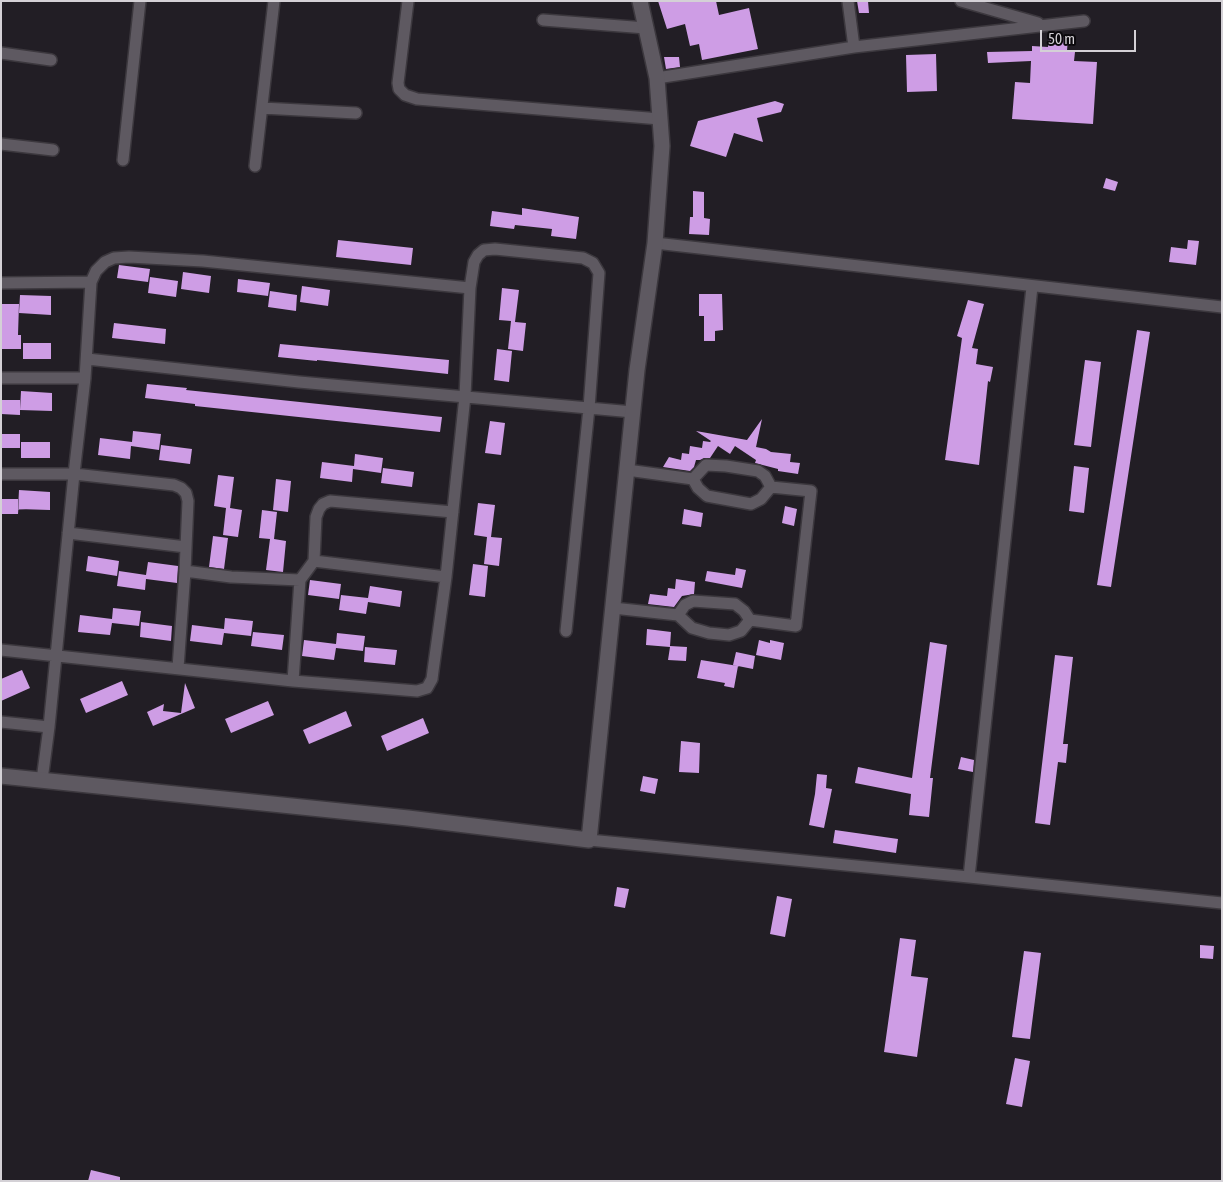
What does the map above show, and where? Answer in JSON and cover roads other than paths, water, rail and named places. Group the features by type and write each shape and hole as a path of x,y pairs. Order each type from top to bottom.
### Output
{"street":[{"path":"124,160 140,1"},
{"path":"255,166 274,1"},
{"path":"408,1 398,84 405,95 417,99 660,119"},
{"path":"589,840 633,412 655,243 662,146 657,78 640,1"},
{"path":"848,1 854,47"},
{"path":"961,1 1044,24"},
{"path":"543,20 646,28"},
{"path":"657,78 854,47 1044,24 1084,21"},
{"path":"1,53 51,60"},
{"path":"262,108 356,113"},
{"path":"1,144 53,150"},
{"path":"655,243 1222,307"},
{"path":"1,650 293,680 417,691 427,688 432,679 446,577 465,396 470,288 474,262 484,250 495,249 583,258 593,263 599,273 589,408 566,631"},
{"path":"42,780 86,378 91,282 96,271 105,262 114,258 129,257 203,261 470,288"},
{"path":"1,283 91,282"},
{"path":"969,876 1032,286"},
{"path":"87,359 299,382 633,412"},
{"path":"1,378 86,378"},
{"path":"693,479 706,465 726,466 758,471 765,476 771,487"},
{"path":"627,470 693,479"},
{"path":"1,474 74,474 174,485 186,493 188,501 185,571 178,668"},
{"path":"693,479 698,488 707,496 751,504 761,499 771,487"},
{"path":"750,620 796,626 811,491 771,487"},
{"path":"293,680 300,580 314,561 316,517 319,509 324,504 330,502 453,512"},
{"path":"68,533 186,547"},
{"path":"314,561 446,577"},
{"path":"185,571 231,577 300,580"},
{"path":"678,615 685,605 693,600 735,604 744,610 750,620"},
{"path":"613,608 678,615 692,628 710,633 729,635 741,631 750,620"},
{"path":"1,722 49,727"},
{"path":"1,776 408,818 589,840 969,876 1222,903"}]}
